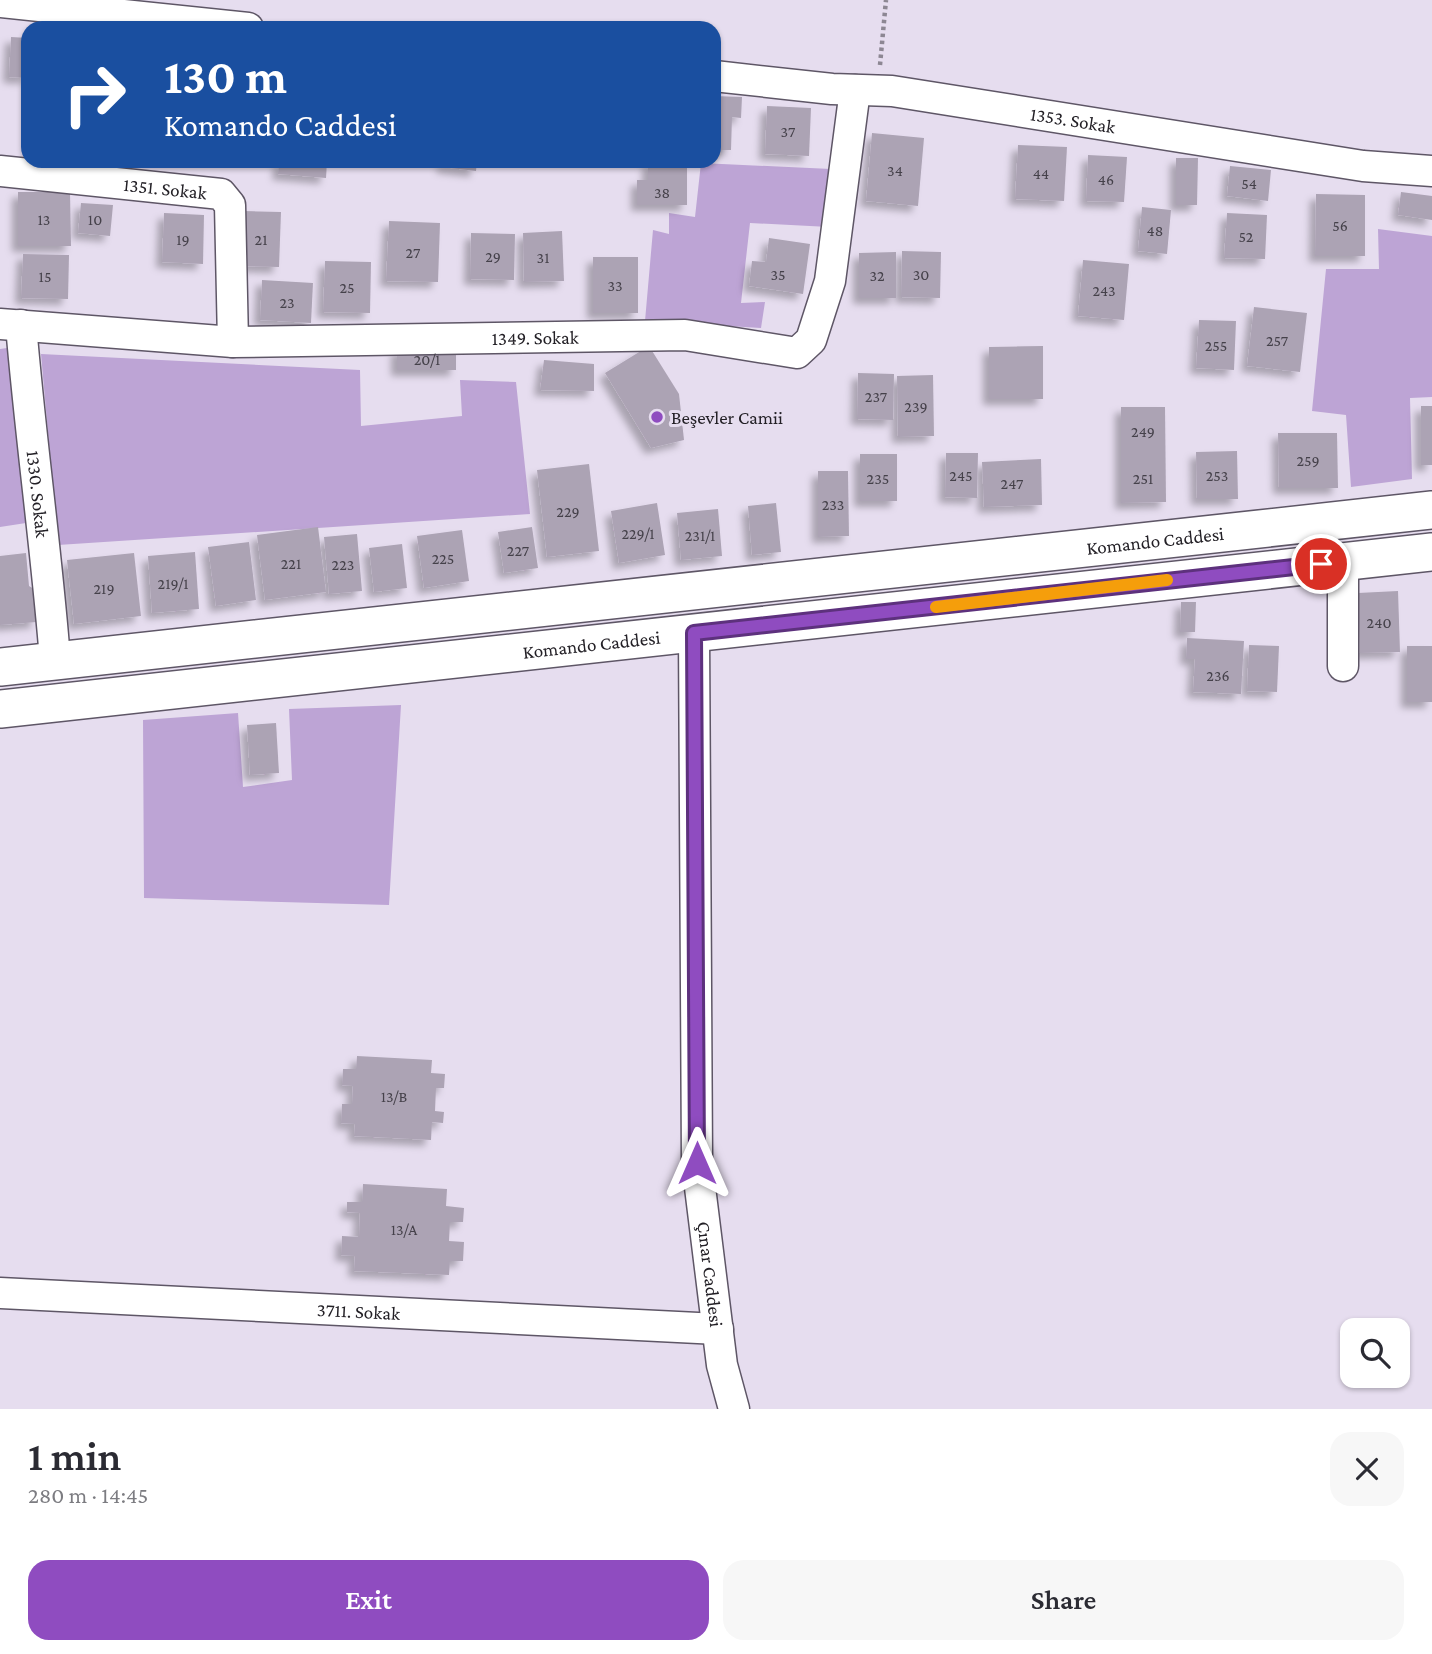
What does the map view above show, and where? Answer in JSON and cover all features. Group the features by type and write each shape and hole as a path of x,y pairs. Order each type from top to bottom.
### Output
{"main road":[{"name":"Komando Caddesi","path":"0,667 1432,510"},
{"name":"Komando Caddesi","path":"0,709 1432,552"}],"street":[{"path":"0,2 71,5 194,21"},
{"name":"1353. Sokak","path":"721,77 867,90 1363,166 1432,171"},
{"name":"1349. Sokak","path":"10,325 233,342 685,335 797,353 811,340 830,281 867,90"},
{"name":"1351. Sokak","path":"0,171 220,194 230,205 233,342"},
{"name":"1330. Sokak","path":"10,325 29,422 42,510 54,647 52,661"},
{"path":"1343,561 1343,666"},
{"name":"Çınar Caddesi","path":"694,633 697,1163 722,1365 734,1409"},
{"name":"3711. Sokak","path":"0,1293 718,1329"}],"path":[{"path":"867,90 886,0"}],"shaded area":[{"path":"721,164 831,169 829,227 750,223 741,303 765,302 761,328 645,321 653,230 669,234 669,213 695,217 700,168 721,168"},
{"path":"1378,229 1432,236 1432,397 1410,398 1412,479 1351,487 1346,415 1312,411 1326,269 1379,269"},
{"path":"7,348 26,523 0,527 0,349"},
{"path":"41,354 360,370 361,426 462,416 460,380 516,382 530,514 58,545"},
{"path":"401,705 389,905 144,898 143,720 238,713 243,787 292,780 289,709"}],"building":[{"path":"11,37 21,38 21,78 9,77"},
{"path":"721,96 742,97 741,118 732,117 731,150 721,150"},
{"path":"767,106 811,108 809,156 765,154"},
{"path":"872,133 924,138 918,206 866,201"},
{"path":"1018,145 1067,147 1064,201 1015,199"},
{"path":"1088,155 1127,157 1124,202 1086,201"},
{"path":"1176,158 1198,158 1197,205 1176,205"},
{"path":"1230,166 1271,170 1268,201 1227,196"},
{"path":"278,168 327,168 326,178 278,174"},
{"path":"450,168 476,168 476,171"},
{"path":"648,168 687,168 687,205 637,205 637,180 648,180"},
{"path":"18,192 70,192 71,246 18,246"},
{"path":"1401,192 1432,196 1432,220 1398,215"},
{"path":"1316,194 1365,195 1365,256 1315,256"},
{"path":"81,203 113,205 110,236 78,233"},
{"path":"1142,207 1171,210 1167,254 1138,251"},
{"path":"243,211 281,212 279,267 241,266"},
{"path":"164,213 204,215 203,264 162,262"},
{"path":"1227,213 1267,215 1265,259 1224,258"},
{"path":"389,221 440,223 438,282 386,281"},
{"path":"562,231 564,281 524,282 523,233"},
{"path":"471,233 515,234 514,280 470,279"},
{"path":"769,238 810,244 803,294 749,286 752,261 766,262"},
{"path":"902,251 941,252 940,298 901,297"},
{"path":"896,252 896,298 859,298 859,253"},
{"path":"23,254 69,255 68,299 21,298"},
{"path":"593,257 638,257 638,313 593,313"},
{"path":"1083,260 1129,264 1124,320 1078,316"},
{"path":"325,261 371,262 370,313 323,312"},
{"path":"262,280 313,283 311,323 260,320"},
{"path":"1254,307 1307,313 1300,372 1247,366"},
{"path":"1199,320 1236,321 1234,370 1196,368"},
{"name":"Beşevler Camii","path":"649,346 679,394 684,440 651,448 605,373"},
{"path":"1043,346 1043,399 989,399 989,347"},
{"path":"397,348 456,348 456,370 397,370"},
{"path":"544,360 594,364 594,391 540,390"},
{"path":"858,373 894,374 893,420 857,419"},
{"path":"933,375 934,436 898,437 897,376"},
{"path":"1421,406 1432,406 1432,465 1421,465"},
{"path":"1121,407 1165,407 1166,502 1121,503"},
{"path":"1278,433 1337,433 1338,488 1279,488"},
{"path":"1237,451 1238,499 1197,499 1196,452"},
{"path":"946,453 978,453 977,498 945,497"},
{"path":"860,454 897,454 897,501 860,501"},
{"path":"1041,459 1042,505 984,507 982,462"},
{"path":"589,464 599,551 547,557 537,470"},
{"path":"818,471 848,471 849,536 818,537"},
{"path":"657,503 665,555 619,563 611,511"},
{"path":"776,503 781,552 752,555 748,506"},
{"path":"718,509 722,556 681,560 677,513"},
{"path":"318,527 326,592 265,600 257,535"},
{"path":"532,527 538,568 504,573 498,532"},
{"path":"462,530 469,581 424,588 417,536"},
{"path":"357,534 362,591 329,594 324,537"},
{"path":"249,542 256,600 216,606 208,547"},
{"path":"402,544 407,588 374,592 369,548"},
{"path":"195,552 199,609 152,613 148,556"},
{"path":"26,553 29,586 34,589 37,622 0,625 0,556"},
{"path":"134,553 141,616 74,624 67,560"},
{"path":"1398,591 1400,652 1360,653 1358,593"},
{"path":"1181,602 1196,602 1195,632 1180,632"},
{"path":"1187,638 1244,641 1241,694 1193,692 1195,659 1186,659"},
{"path":"1249,645 1279,646 1277,692 1247,691"},
{"path":"1407,646 1432,646 1432,702 1407,702"},
{"path":"276,723 279,773 250,775 247,725"},
{"path":"357,1056 432,1060 431,1073 445,1074 444,1088 436,1088 435,1111 444,1112 443,1123 432,1122 431,1140 354,1136 355,1124 341,1123 342,1104 352,1104 353,1086 342,1085 343,1069 356,1069"},
{"path":"363,1184 447,1189 446,1206 464,1208 463,1222 450,1222 449,1241 464,1242 463,1261 450,1261 449,1275 354,1271 355,1256 341,1255 342,1236 359,1237 360,1213 347,1212 347,1202 362,1202"}],"slow traffic":[{"path":"936,607 1167,580"}],"place":[{"name":"Beşevler Camii","path":"657,417"}],"route":[{"path":"697,1163 694,633 1321,564"}]}
